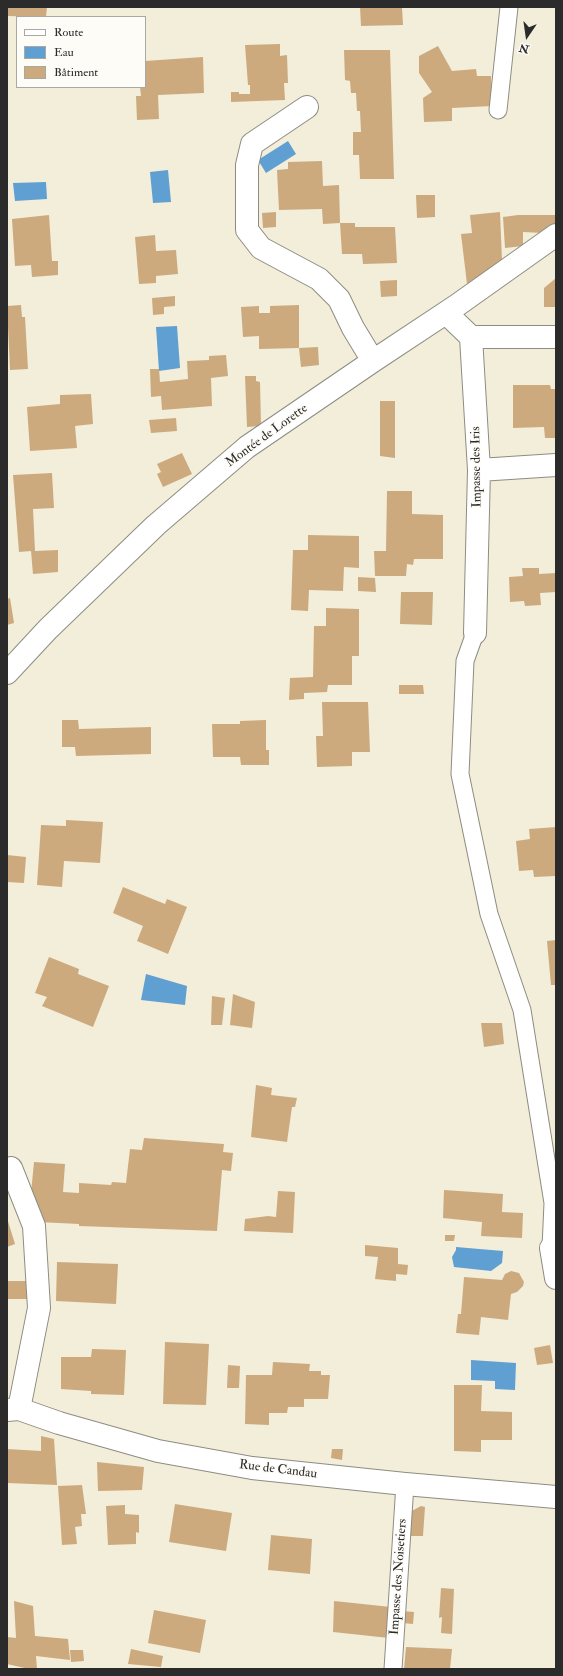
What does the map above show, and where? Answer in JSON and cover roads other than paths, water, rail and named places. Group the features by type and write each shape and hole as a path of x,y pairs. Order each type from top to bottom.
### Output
{"street":[{"path":"307,107 252,144 247,165 248,230 261,248 318,279 339,299 353,328 373,361"},
{"name":"Montée de Lorette","path":"7,673 48,629 150,530 247,447 446,313 556,235"},
{"path":"446,313 470,337 556,337"},
{"name":"Impasse des Iris","path":"470,337 479,470 475,633"},
{"path":"479,470 556,465"},
{"path":"11,1168 34,1226 39,1308 13,1410"},
{"path":"551,1248 556,1278"},
{"name":"Rue de Candau","path":"13,1410 158,1451 252,1468 405,1484 556,1497"}],"lane":[{"path":"498,110 509,7"},
{"path":"475,633 465,661 460,774 489,914 522,1010 552,1203 551,1248"},
{"name":"Impasse des Noisetiers","path":"393,1669 405,1484"}],"water":[{"path":"288,141 296,154 266,173 258,160"},
{"path":"168,170 171,202 153,203 150,172"},
{"path":"46,182 47,199 15,201 13,183"},
{"path":"177,326 180,368 159,371 156,327"},
{"path":"146,974 187,986 185,1005 141,1000"},
{"path":"456,1247 503,1251 502,1263 491,1271 454,1267 452,1257"},
{"path":"471,1360 516,1363 515,1390 495,1389 495,1381 471,1380"}]}
